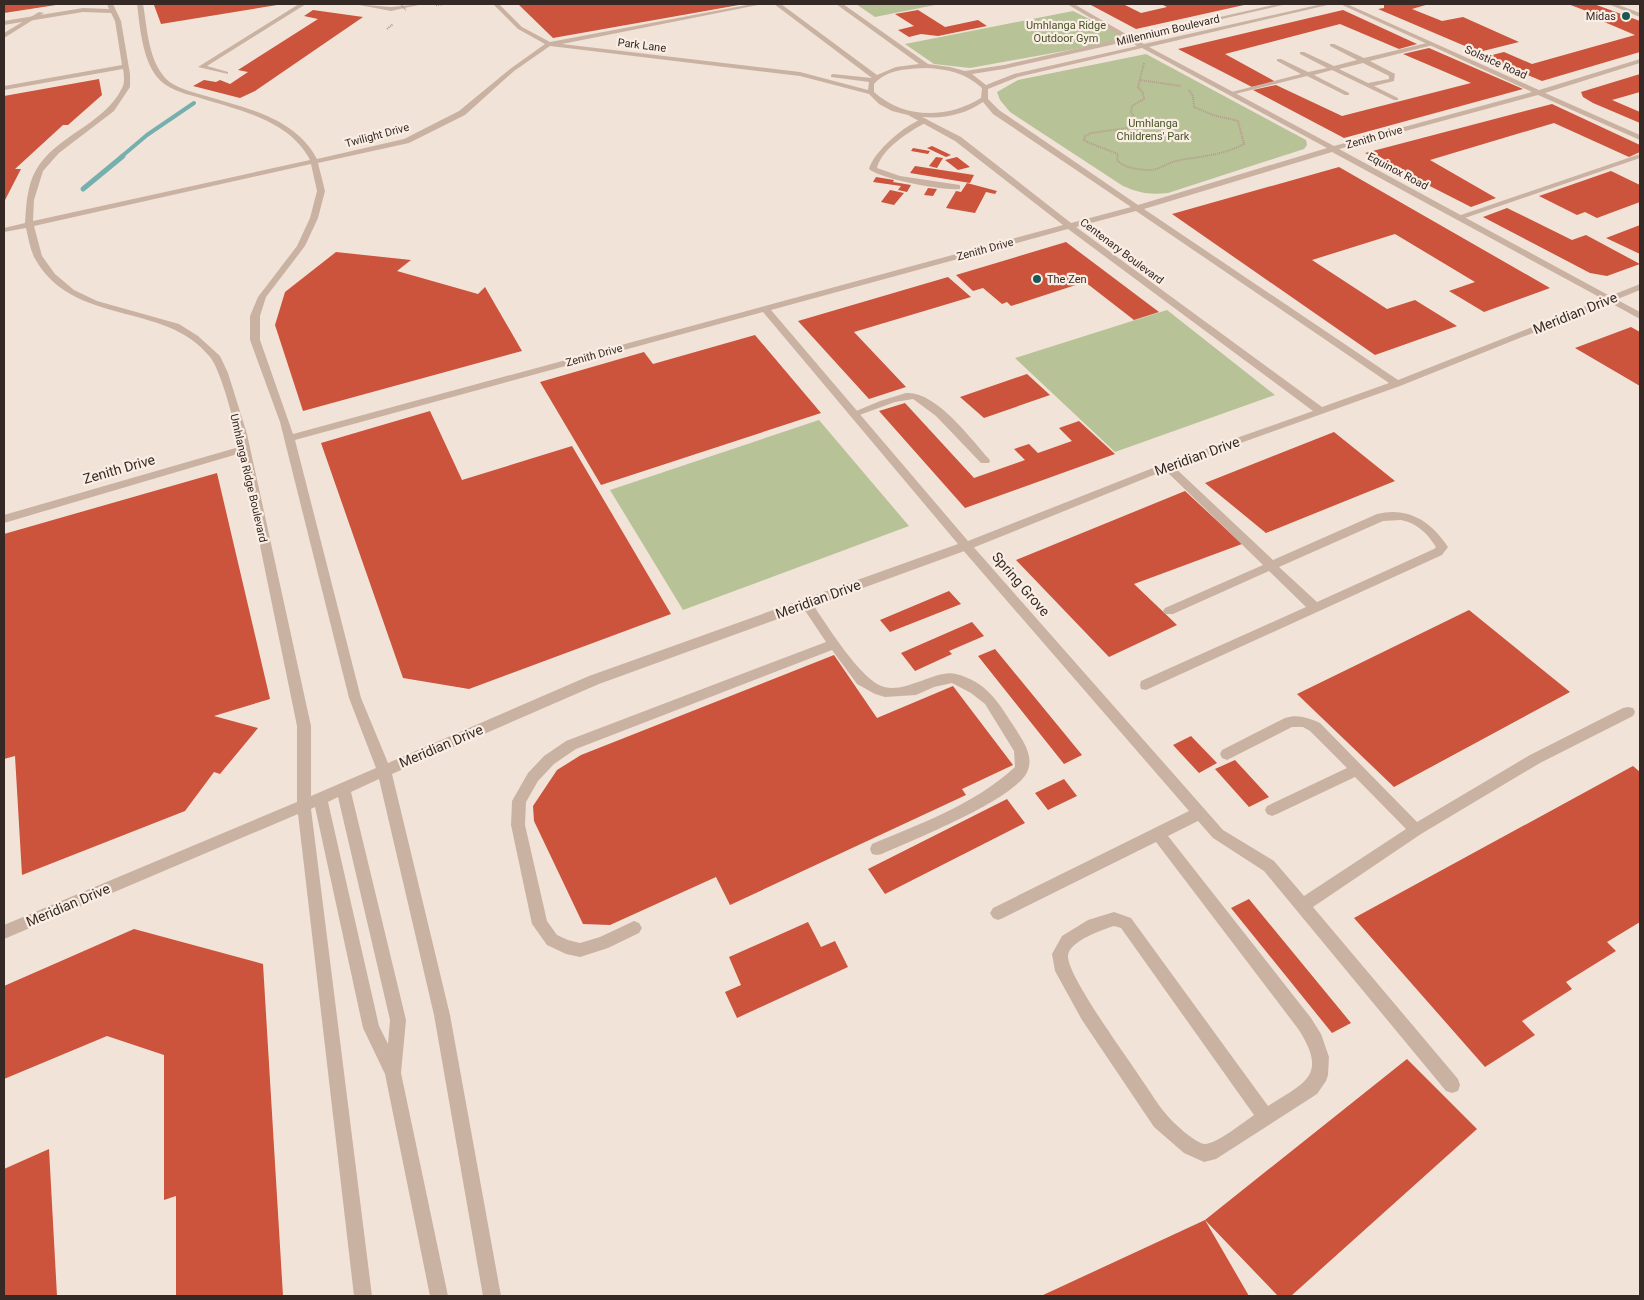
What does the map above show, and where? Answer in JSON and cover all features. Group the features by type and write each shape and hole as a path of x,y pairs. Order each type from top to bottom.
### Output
{"street":[{"path":"4,36 39,15 82,4"},
{"path":"140,4 149,54 159,75 164,80 180,90 198,97 254,113 276,122 300,140 308,149 314,161 321,191 314,218 301,246 262,297 255,316 256,340 285,422 355,698 384,770 442,1015 492,1296"},
{"path":"226,73 201,67 303,4"},
{"path":"357,4 392,9 420,4"},
{"name":"Park Lane","path":"496,4 520,28 549,44 800,74 876,79"},
{"name":"Twilight Drive","path":"4,230 406,141 438,127 462,113 512,70 549,44 760,4"},
{"path":"777,4 876,79"},
{"path":"839,4 926,66"},
{"name":"Equinox Road","path":"1070,4 1130,39 1640,316"},
{"name":"Millennium Boulevard","path":"965,73 1004,67 1284,4"},
{"name":"Millennium Boulevard","path":"985,88 1016,75 1329,4"},
{"name":"Solstice Road","path":"1343,4 1640,138"},
{"path":"1611,4 1640,14"},
{"path":"4,23 39,15 112,7"},
{"name":"Umhlanga Ridge Boulevard","path":"112,7 118,22 126,67 127,87 111,109 56,151 39,171 30,200 29,224 38,256 52,276 71,292 94,303 176,326 195,338 215,356 242,434 304,726 304,805 363,1296"},
{"path":"4,18 20,18"},
{"path":"1231,93 1431,44"},
{"path":"1332,45 1389,72 1393,77 1392,80 1368,85"},
{"path":"1302,52 1396,99"},
{"name":"Park Lane","path":"826,76 845,69 850,60"},
{"path":"1279,60 1347,94"},
{"name":"Zenith Drive","path":"289,438 1137,208 1332,149 1538,92 1640,61"},
{"path":"871,93 870,88 876,79 896,69 926,66 953,69 978,80 985,88 984,99 996,112 1397,384"},
{"path":"4,88 126,67"},
{"name":"Park Lane","path":"800,74 839,82 871,93 878,101 891,108 909,113"},
{"path":"909,113 927,115 954,112 976,105 984,99"},
{"name":"Centenary Boulevard","path":"909,113 958,139 1069,226 1320,411"},
{"path":"924,120 911,126 875,160 873,169 879,173 892,176 958,187"},
{"path":"1459,217 1640,156"},
{"name":"Meridian Drive","path":"4,932 343,789 594,680 966,546 1167,466 1397,384 1640,287"},
{"name":"Spring Grove","path":"764,308 966,546 1218,834 1268,866 1303,905 1452,1084"},
{"path":"854,414 890,401 912,396 918,397 931,404 985,461"},
{"name":"Zenith Drive","path":"4,519 244,449"},
{"path":"1167,466 1270,567 1315,608"},
{"path":"1146,686 1438,552 1442,547 1432,531 1409,516 1396,515 1369,521 1169,611"},
{"path":"806,603 862,680 875,689 885,692 916,690 931,683 953,678 976,689 990,700 1021,750 1024,761 1022,769 1005,785 982,800 877,849"},
{"path":"634,928 603,943 580,950 566,947 552,940 540,924 518,824 520,801 533,777 549,760 571,745 834,644"},
{"path":"1303,905 1416,830 1535,759 1628,712"},
{"path":"1227,754 1272,730 1297,721 1315,727 1416,830"},
{"path":"1272,810 1357,770"},
{"path":"343,789 398,1020 393,1073"},
{"path":"320,798 370,1028 393,1073 439,1296"},
{"path":"998,914 1200,813"},
{"path":"1158,834 1305,1024 1315,1040 1321,1056 1320,1075 1311,1088 1266,1118 1216,1150 1204,1154 1190,1147 1160,1121 1088,1014 1063,971 1060,954 1067,941 1093,925 1114,920 1126,923 1266,1118"}],"path":[{"path":"400,4 406,10"},
{"path":"1140,80 1172,84 1188,89 1193,96 1194,107 1213,115 1238,121 1244,144 1236,149 1202,159 1175,161 1152,170 1120,164 1117,160 1118,154 1110,149 1087,143 1084,140 1085,136 1091,133 1131,129 1135,126 1136,120 1131,112 1132,106 1144,100 1143,92 1138,87 1146,56"}],"green space":[{"path":"856,4 940,4 875,17"},
{"name":"Umhlanga Ridge Outdoor Gym","path":"1073,11 1130,39 970,68 934,64 905,44"},
{"name":"Umhlanga Childrens' Park","path":"1146,54 1306,140 1307,145 1304,149 1168,193 1145,193 1123,186 1010,112 1000,100 997,92 1018,80"},
{"path":"1167,310 1275,395 1115,452 1015,358"},
{"path":"819,420 909,526 683,610 610,490"}],"building":[{"path":"4,4 56,4 56,5 4,13"},
{"path":"518,4 739,4 739,5 553,38"},
{"path":"1089,4 1123,4 1141,13 1167,7 1163,5 1170,4 1244,5 1136,29"},
{"path":"1384,4 1429,4 1412,9 1442,21 1463,17 1519,42 1479,52 1378,9 1384,8"},
{"path":"1568,4 1594,4 1640,21 1640,52 1542,81 1484,57 1504,52 1532,64 1635,35 1602,21 1610,20"},
{"path":"154,5 277,5 161,24"},
{"path":"313,10 363,17 255,91 240,98 193,86 204,80 216,82 220,80 230,84 248,72 238,70 318,19 304,16"},
{"path":"918,10 945,27 978,20 987,26 938,36 921,34 909,37 898,30 914,26 895,14"},
{"path":"1343,10 1417,44 1399,49 1340,24 1225,54 1276,82 1252,87 1178,49"},
{"path":"1429,48 1523,89 1344,138 1253,90 1276,85 1342,116 1471,83 1403,54"},
{"path":"1640,74 1640,92 1612,100 1640,112 1640,123 1593,103 1583,97 1581,92"},
{"path":"99,79 102,95 68,125 63,125 15,169 21,169 4,202 4,96"},
{"path":"1552,104 1640,145 1640,152 1629,157 1554,123 1430,160 1496,198 1471,207 1365,153"},
{"path":"932,146 951,155 946,157 927,148"},
{"path":"913,148 930,151 928,154 911,151"},
{"path":"936,157 943,158 937,168 929,166"},
{"path":"957,157 970,167 958,170 945,160"},
{"path":"915,166 974,175 970,183 910,173"},
{"path":"1339,167 1550,288 1484,312 1449,291 1475,282 1395,234 1312,260 1387,309 1415,300 1457,326 1375,355 1172,214"},
{"path":"1611,171 1640,185 1640,202 1597,218 1585,212 1577,215 1539,196"},
{"path":"876,177 911,185 907,192 898,190 901,186 873,182"},
{"path":"967,183 997,191 995,194 986,192 975,213 946,208 956,191 961,192"},
{"path":"928,188 937,189 933,196 924,195"},
{"path":"890,190 904,193 894,205 881,202"},
{"path":"1507,208 1572,240 1586,235 1640,264 1607,276 1590,273 1483,217"},
{"path":"1640,225 1640,254 1606,238"},
{"name":"The Zen","path":"1066,242 1159,312 1134,320 1085,282 1011,306 1007,302 1002,304 983,288 973,291 956,275"},
{"path":"336,252 411,260 397,271 478,294 485,287 522,351 303,411 275,325 285,292"},
{"path":"948,277 971,297 854,332 906,387 869,399 798,321"},
{"path":"1631,327 1640,332 1640,386 1575,348"},
{"path":"755,335 821,413 601,485 540,382 644,352 653,364"},
{"path":"1027,374 1050,395 984,418 960,397"},
{"path":"905,403 974,478 1025,460 1014,449 1029,444 1038,453 1072,441 1059,428 1079,421 1115,454 965,508 879,411"},
{"path":"430,411 462,480 572,446 671,614 469,689 403,678 321,443"},
{"path":"1334,432 1395,481 1266,533 1205,483"},
{"path":"217,473 270,699 214,716 258,728 220,774 214,772 185,811 22,875 15,756 4,759 4,534"},
{"path":"1185,491 1242,544 1134,584 1177,625 1109,657 1016,560"},
{"path":"949,591 961,604 890,632 880,620"},
{"path":"1469,610 1570,692 1394,787 1297,694"},
{"path":"972,622 984,636 949,651 952,654 915,671 901,653"},
{"path":"995,649 1082,755 1064,764 978,656"},
{"path":"834,655 877,718 953,686 1013,765 962,789 966,795 730,905 716,877 610,925 583,924 534,821 533,806 557,770 581,755"},
{"path":"1191,736 1217,763 1199,773 1173,745"},
{"path":"1235,760 1269,797 1249,807 1215,769"},
{"path":"1633,766 1640,772 1640,922 1607,942 1616,951 1566,982 1572,989 1522,1021 1535,1035 1485,1067 1354,918"},
{"path":"1064,779 1077,796 1048,810 1035,793"},
{"path":"1007,799 1025,823 885,894 868,869"},
{"path":"1249,899 1351,1023 1332,1033 1231,908"},
{"path":"808,922 821,947 835,941 848,967 737,1018 725,992 741,985 729,957"},
{"path":"134,929 263,964 283,1296 176,1296 176,1196 164,1200 164,1055 107,1036 4,1079 4,986"},
{"path":"1407,1059 1477,1129 1291,1296 1278,1296 1205,1220"},
{"path":"49,1149 57,1296 4,1296 4,1169"},
{"path":"1205,1220 1249,1296 1041,1296"}],"waterway":[{"path":"121,157 147,135 194,103"},
{"path":"83,189 123,156"}],"place":[{"name":"Midas","path":"1626,16"},
{"name":"The Zen","path":"1037,279"}]}
